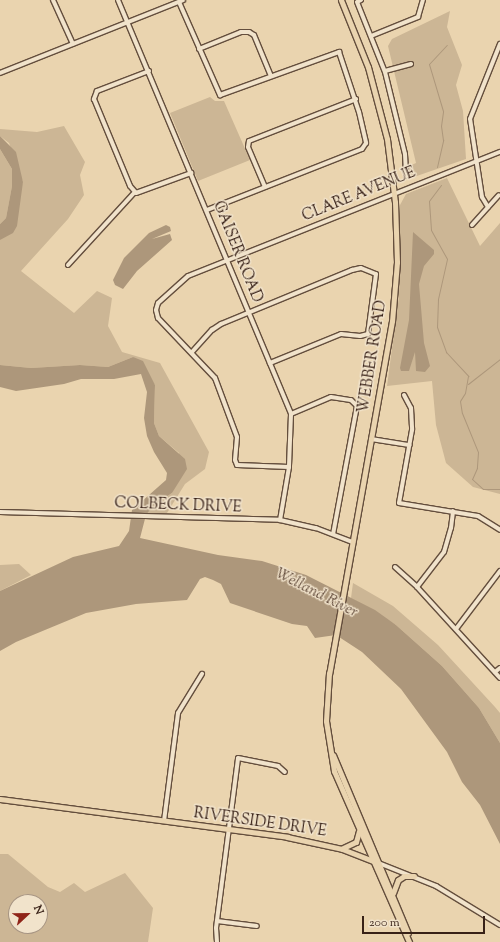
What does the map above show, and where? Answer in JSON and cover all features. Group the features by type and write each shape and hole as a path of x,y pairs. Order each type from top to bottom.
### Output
{"main road":[{"name":"WEBBER ROAD","path":"341,0 375,91 386,139 394,194 397,262 394,306 326,697 326,721 332,765 375,862"},
{"name":"WEBBER ROAD","path":"326,721 337,766 375,862"},
{"name":"RIVERSIDE DRIVE","path":"0,799 288,837 342,849 375,862"},
{"path":"342,849 356,842 359,828"},
{"path":"375,862 395,898"},
{"path":"375,862 410,942"},
{"path":"410,942 393,890 396,882 404,876 414,876"}],"street":[{"path":"53,0 73,44"},
{"name":"GAISER ROAD","path":"118,0 129,22 291,414 289,467 280,520"},
{"path":"361,0 357,2 385,71 405,154 406,176"},
{"path":"0,73 181,1 199,49 220,95 338,51 356,100 366,139 365,147 207,210"},
{"path":"371,36 418,17 424,2"},
{"path":"199,49 241,32 249,32 254,35 271,76"},
{"path":"488,207 482,197 470,119 500,44"},
{"path":"385,71 410,64"},
{"path":"135,192 94,99 94,94 149,71"},
{"path":"265,187 248,147 249,141 356,100"},
{"name":"CLARE AVENUE","path":"192,352 158,318 156,307 188,276 500,152"},
{"path":"135,192 141,193 192,173"},
{"path":"68,265 135,192"},
{"path":"472,225 499,196"},
{"path":"270,363 341,334 364,336 368,334 378,278 373,272 361,268 352,270 249,312 216,327 192,352 215,378 237,437 235,460 237,465 289,467"},
{"path":"404,395 412,414 410,445 400,503 478,516 500,530"},
{"path":"291,414 331,397 351,400 357,406 333,534"},
{"path":"371,439 410,445"},
{"path":"417,586 444,552 451,528 452,511"},
{"name":"COLBECK DRIVE","path":"0,512 280,520 333,534 353,542"},
{"path":"395,567 417,586 500,678"},
{"path":"456,629 500,571"},
{"path":"495,672 500,668"},
{"path":"164,821 178,713 202,674"},
{"path":"217,942 217,921 238,758 278,766 285,772"},
{"name":"RIVERSIDE DRIVE","path":"375,862 414,876 449,893 500,925"},
{"path":"217,921 257,926"}],"shaded area":[{"path":"450,11 447,27 462,65 456,85 463,111 466,159 408,179 407,167 416,163 388,46 392,39"},
{"path":"210,97 215,101 224,101 250,160 198,181 170,113"},
{"path":"64,126 85,162 80,175 84,195 68,219 21,271 74,313 97,291 112,298 108,326 122,352 160,363 209,452 205,469 185,484 167,513 146,515 154,505 172,493 179,453 159,436 154,423 155,385 133,357 108,367 80,365 31,368 0,365 0,240 23,182 9,143 0,136 0,129 37,132"},
{"path":"0,149 12,169 12,186 6,218 0,224"},
{"path":"447,178 480,246 500,223 500,494 473,487 446,463 436,425 432,381 387,386 399,296 400,205 406,194"},
{"path":"19,564 31,575 0,591 0,565"},
{"path":"353,583 393,606 438,645 495,707 500,713 500,743 479,708 442,666 396,625 351,598"},
{"path":"0,854 8,854 48,887 60,892 74,883 85,892 125,873 153,908 148,942 0,942"}],"water":[{"path":"0,136 16,152 23,182 17,226 13,233 0,240 0,224 6,218 12,186 12,169 0,149"},
{"path":"166,225 170,227 171,231 152,239 170,234 172,240 137,271 123,289 115,285 113,280 124,258 149,233"},
{"path":"413,232 434,250 434,254 424,266 419,284 424,343 430,366 425,372 416,371 415,352 409,371 401,371 400,368 409,320"},
{"name":"Welland River","path":"133,357 143,361 155,385 154,423 159,436 185,459 187,469 172,493 154,505 146,515 140,538 218,555 262,561 306,575 375,610 396,625 442,666 479,708 500,743 500,844 480,805 462,782 447,752 401,689 362,652 336,635 315,638 307,626 292,624 230,603 221,584 213,580 205,577 200,579 187,600 136,604 86,613 16,642 0,651 0,591 73,557 119,546 129,531 132,510 166,480 167,473 154,452 147,436 144,418 147,392 141,374 114,379 81,379 64,384 16,391 0,387 0,365 31,368 80,365 108,367"}],"waterway":[{"path":"437,167 443,140 441,126 443,111 429,64 447,45"},
{"path":"441,185 429,201 431,230 447,259 438,299 437,327 446,352 468,376 465,393 460,401 462,413 478,452 477,468 472,479 483,489 500,489"},
{"path":"468,384 500,359"}]}
